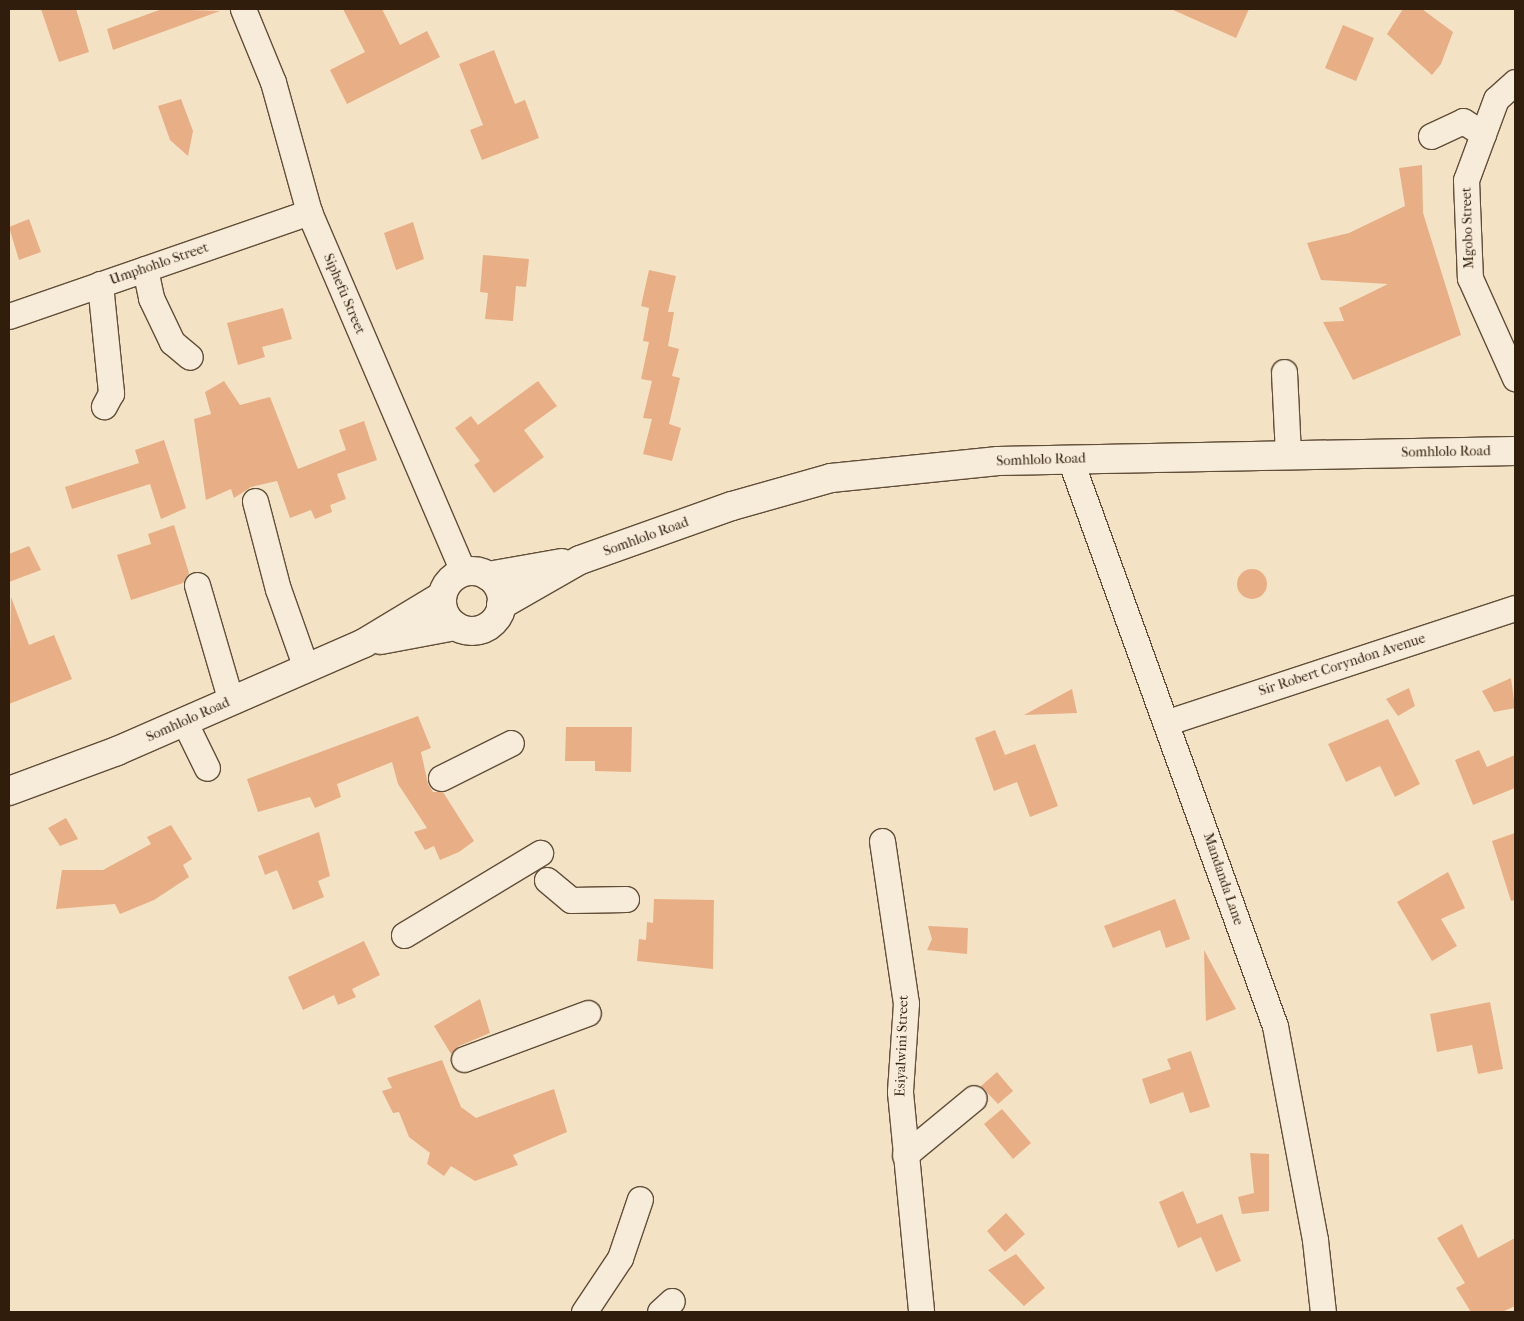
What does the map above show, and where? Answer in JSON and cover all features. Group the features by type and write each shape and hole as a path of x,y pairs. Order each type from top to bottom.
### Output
{"main road":[{"name":"Somhlolo Road","path":"364,642 455,626 480,630 494,621 501,605 580,560 732,506 831,478 1070,459 1515,451"},
{"name":"Somhlolo Road","path":"9,791 184,721 364,642 442,596 449,581 476,574 580,560"},
{"path":"476,574 499,588 501,605"},
{"path":"442,596 444,613 455,626"}],"street":[{"name":"Siphefu Street","path":"243,9 273,82 309,212 476,574"},
{"name":"Mgobo Street","path":"1515,82 1496,99 1466,180 1470,278 1515,378"},
{"path":"1431,136 1463,121 1484,134"},
{"name":"Umphohlo Street","path":"9,316 309,212"},
{"path":"145,269 151,298 172,342 190,356"},
{"path":"100,284 111,393 104,406"},
{"path":"1284,372 1288,455"},
{"name":"Mandanda Lane","path":"1070,459 1168,722 1275,1026 1315,1240 1323,1312"},
{"path":"255,501 278,589 306,668"},
{"path":"197,585 231,701"},
{"name":"Sir Robert Coryndon Avenue","path":"1168,722 1515,608"},
{"path":"184,721 208,768"},
{"path":"441,778 511,743"},
{"name":"Esiyalwini Street","path":"882,841 906,1004 900,1092 921,1312"},
{"path":"404,935 540,853"},
{"path":"548,880 571,900 626,899"},
{"path":"464,1059 588,1013"},
{"path":"905,1154 974,1098"},
{"path":"584,1312 620,1258 640,1200"}],"building":[{"path":"41,9 76,9 89,52 59,62"},
{"path":"162,9 220,11 113,50 107,29"},
{"path":"343,9 382,9 400,45 427,31 440,57 347,104 330,70 365,52"},
{"path":"1171,9 1249,9 1236,38"},
{"path":"1403,9 1422,9 1453,32 1441,64 1432,75 1387,34"},
{"path":"1343,25 1374,38 1356,81 1325,68"},
{"path":"494,50 515,104 525,100 539,138 482,160 470,130 483,125 459,64"},
{"path":"181,99 193,131 188,156 170,140 158,106"},
{"path":"1422,165 1423,213 1461,335 1353,380 1323,322 1344,321 1339,308 1388,284 1321,280 1307,243 1349,233 1405,206 1399,168"},
{"path":"29,219 41,252 19,260 9,227"},
{"path":"413,222 424,259 396,270 384,233"},
{"path":"483,255 529,259 526,287 516,286 513,321 485,319 488,293 480,292"},
{"path":"649,270 676,276 668,312 674,312 668,346 679,349 672,376 680,378 669,424 681,428 672,461 643,454 652,419 643,418 652,381 641,379 649,342 643,341 649,308 641,306"},
{"path":"283,308 292,339 262,347 265,357 238,365 227,323"},
{"path":"224,381 240,405 270,397 298,469 346,450 339,430 364,421 377,460 337,474 346,499 330,505 332,512 315,519 311,510 290,518 277,481 251,487 234,498 231,489 206,500 194,419 211,414 205,392"},
{"path":"538,381 557,406 524,430 544,457 494,493 474,465 480,461 455,428 471,416 478,425"},
{"path":"164,440 186,508 161,519 150,484 72,509 65,487 139,463 135,450"},
{"path":"174,525 189,573 183,583 131,600 117,555 151,544 148,534"},
{"path":"29,546 41,570 9,582 9,554"},
{"path":"1252,569 1263,573 1267,584 1263,595 1252,599 1241,595 1237,584 1241,573"},
{"path":"11,597 29,645 54,635 72,679 9,704"},
{"path":"1511,678 1515,708 1494,712 1482,691"},
{"path":"1409,688 1415,706 1398,716 1386,699"},
{"path":"1072,689 1077,713 1024,715"},
{"path":"418,716 431,748 421,752 428,784 433,792 443,792 474,841 459,852 440,860 434,846 425,850 414,832 427,828 398,784 392,762 337,784 341,797 315,808 310,797 258,812 247,779"},
{"path":"1388,719 1420,784 1395,797 1380,766 1346,782 1328,744"},
{"path":"566,727 632,727 631,772 595,771 595,761 565,761"},
{"path":"995,730 1005,755 1035,744 1058,806 1030,817 1017,782 994,791 975,738"},
{"path":"1479,750 1487,767 1515,755 1515,788 1473,805 1455,760"},
{"path":"66,818 78,839 60,846 48,828"},
{"path":"171,825 192,859 183,865 189,877 154,900 120,914 115,904 56,909 62,870 103,870 151,844 147,837"},
{"path":"319,832 330,876 318,881 324,897 293,910 277,870 265,875 258,856"},
{"path":"1515,833 1515,900 1511,901 1492,841"},
{"path":"1448,872 1465,908 1441,919 1457,946 1432,961 1397,902"},
{"path":"654,899 714,900 713,969 637,961 639,939 646,940 647,922 653,923"},
{"path":"1175,899 1190,939 1166,948 1160,930 1113,948 1104,926"},
{"path":"928,926 968,928 967,954 927,950 932,939"},
{"path":"364,941 380,975 352,989 356,997 338,1005 334,995 303,1010 288,977"},
{"path":"1204,950 1236,1009 1206,1021"},
{"path":"480,999 490,1033 459,1046 451,1054 434,1026"},
{"path":"1490,1002 1503,1069 1478,1074 1472,1045 1437,1052 1430,1014"},
{"path":"1191,1051 1210,1107 1190,1113 1183,1092 1150,1104 1142,1079 1171,1069 1167,1059"},
{"path":"442,1060 461,1107 476,1118 554,1089 567,1132 513,1155 518,1165 475,1181 451,1166 444,1176 427,1164 430,1153 409,1137 399,1112 393,1113 382,1091 392,1088 387,1078"},
{"path":"997,1072 1013,1091 998,1104 981,1086"},
{"path":"1002,1109 1031,1143 1013,1159 984,1124"},
{"path":"1250,1153 1269,1154 1269,1211 1242,1214 1238,1197 1254,1193"},
{"path":"1183,1191 1197,1224 1222,1214 1241,1261 1216,1272 1201,1237 1178,1248 1159,1202"},
{"path":"1006,1213 1025,1234 1005,1252 987,1231"},
{"path":"1462,1224 1478,1258 1515,1238 1515,1306 1502,1312 1471,1312 1456,1288 1465,1283 1437,1238"},
{"path":"1016,1254 1045,1288 1024,1306 988,1270"}]}
